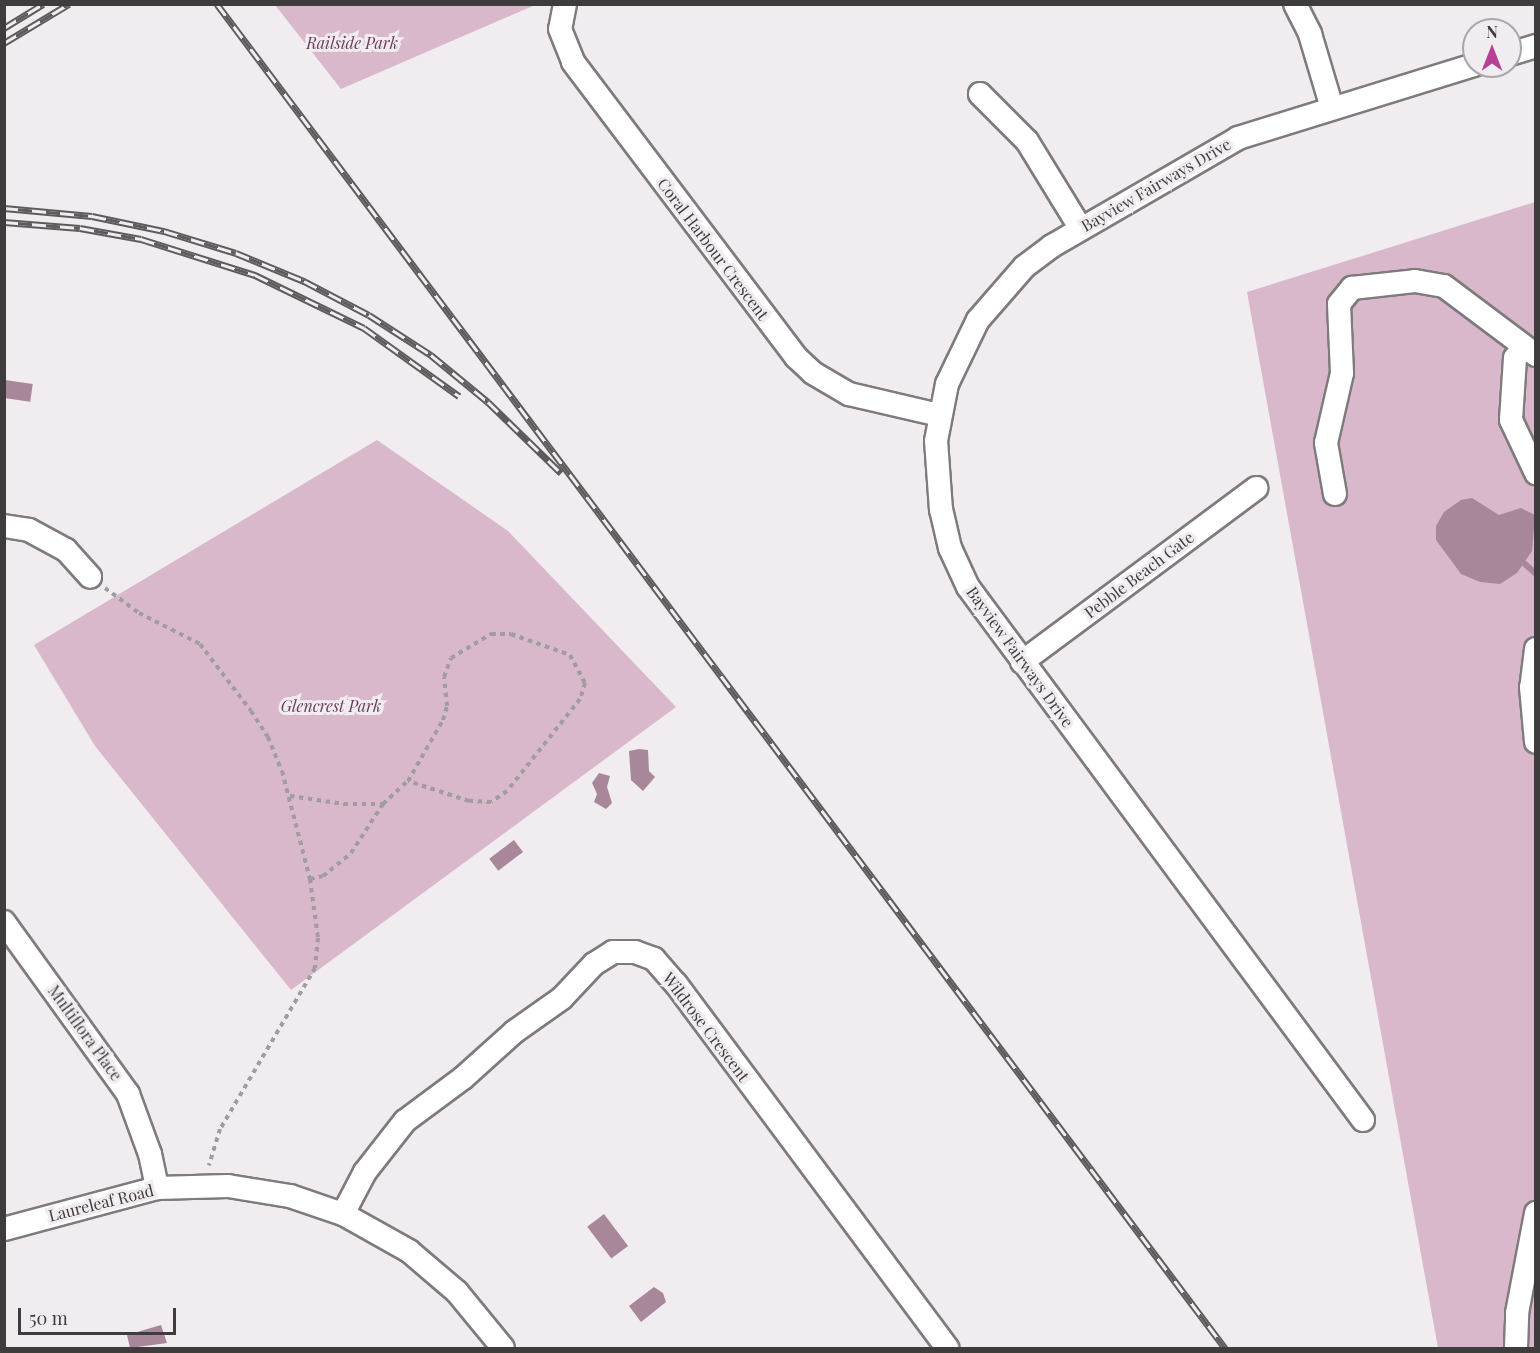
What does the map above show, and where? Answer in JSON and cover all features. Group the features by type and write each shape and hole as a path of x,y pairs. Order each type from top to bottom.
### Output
{"street":[{"name":"Coral Harbour Crescent","path":"565,4 560,29 567,53 795,357 813,373 849,394 939,415"},
{"path":"1295,4 1310,34 1332,108"},
{"name":"Bayview Fairways Drive","path":"1363,1120 974,597 951,548 938,492 939,415 960,352 978,320 1024,267 1081,229 1238,138 1462,69"},
{"path":"980,94 1027,141 1081,229"},
{"path":"1335,494 1326,443 1342,373 1339,304 1352,288 1415,281 1444,286 1530,351 1515,358 1511,420 1536,473"},
{"name":"Pebble Beach Gate","path":"1022,662 1256,488"},
{"path":"4,526 28,530 66,550 90,577"},
{"path":"1536,649 1531,687 1536,742"},
{"name":"Multiflora Place","path":"4,922 128,1094 150,1154 157,1188"},
{"name":"Wildrose Crescent","path":"343,1214 375,1156 405,1121 562,998 594,964 613,952 636,952 654,959 676,984 947,1348"},
{"name":"Laureleaf Road","path":"4,1229 157,1188 204,1185 290,1196 343,1214 410,1251 438,1273 503,1348"},
{"path":"1516,1348 1517,1313 1536,1213"}],"path":[{"path":"90,577 139,613 200,644 268,737 290,796 310,879 318,938 315,968 220,1129 204,1185"},
{"path":"310,879 323,876 351,853 383,804 408,780 443,720 447,706 444,677 451,658 491,634 511,634 570,655 585,683 580,699 507,791 491,801 469,801 408,780"},
{"path":"290,796 344,804 383,804"}],"green space":[{"name":"Railside Park","path":"275,5 535,5 341,89"},
{"path":"1535,202 1535,1348 1438,1348 1247,292"},
{"name":"Glencrest Park","path":"377,440 508,531 676,707 291,990 95,746 34,645"}],"shaded area":[{"path":"5,380 33,384 30,402 4,398"},
{"path":"1472,498 1499,515 1521,508 1535,515 1532,551 1517,573 1500,584 1480,582 1461,574 1436,540 1436,526 1444,512 1461,500"},
{"path":"648,750 649,771 655,777 643,791 631,780 629,751"},
{"path":"599,773 610,776 607,787 612,803 606,809 594,802 597,794 592,783"},
{"path":"514,840 523,852 498,871 489,859"},
{"path":"604,1214 628,1246 611,1259 587,1227"},
{"path":"654,1287 663,1293 666,1302 641,1322 629,1306"},
{"path":"161,1325 167,1343 130,1348 127,1335"}],"waterway":[{"path":"1525,564 1536,574"}],"railway":[{"path":"4,28 43,4"},
{"path":"4,43 69,4"},
{"path":"217,4 1225,1348"},
{"path":"4,208 92,216 164,231 236,253 304,281 369,315 431,355 488,402 561,473"},
{"path":"4,222 80,228 141,239 255,275 364,328 459,396"}]}
